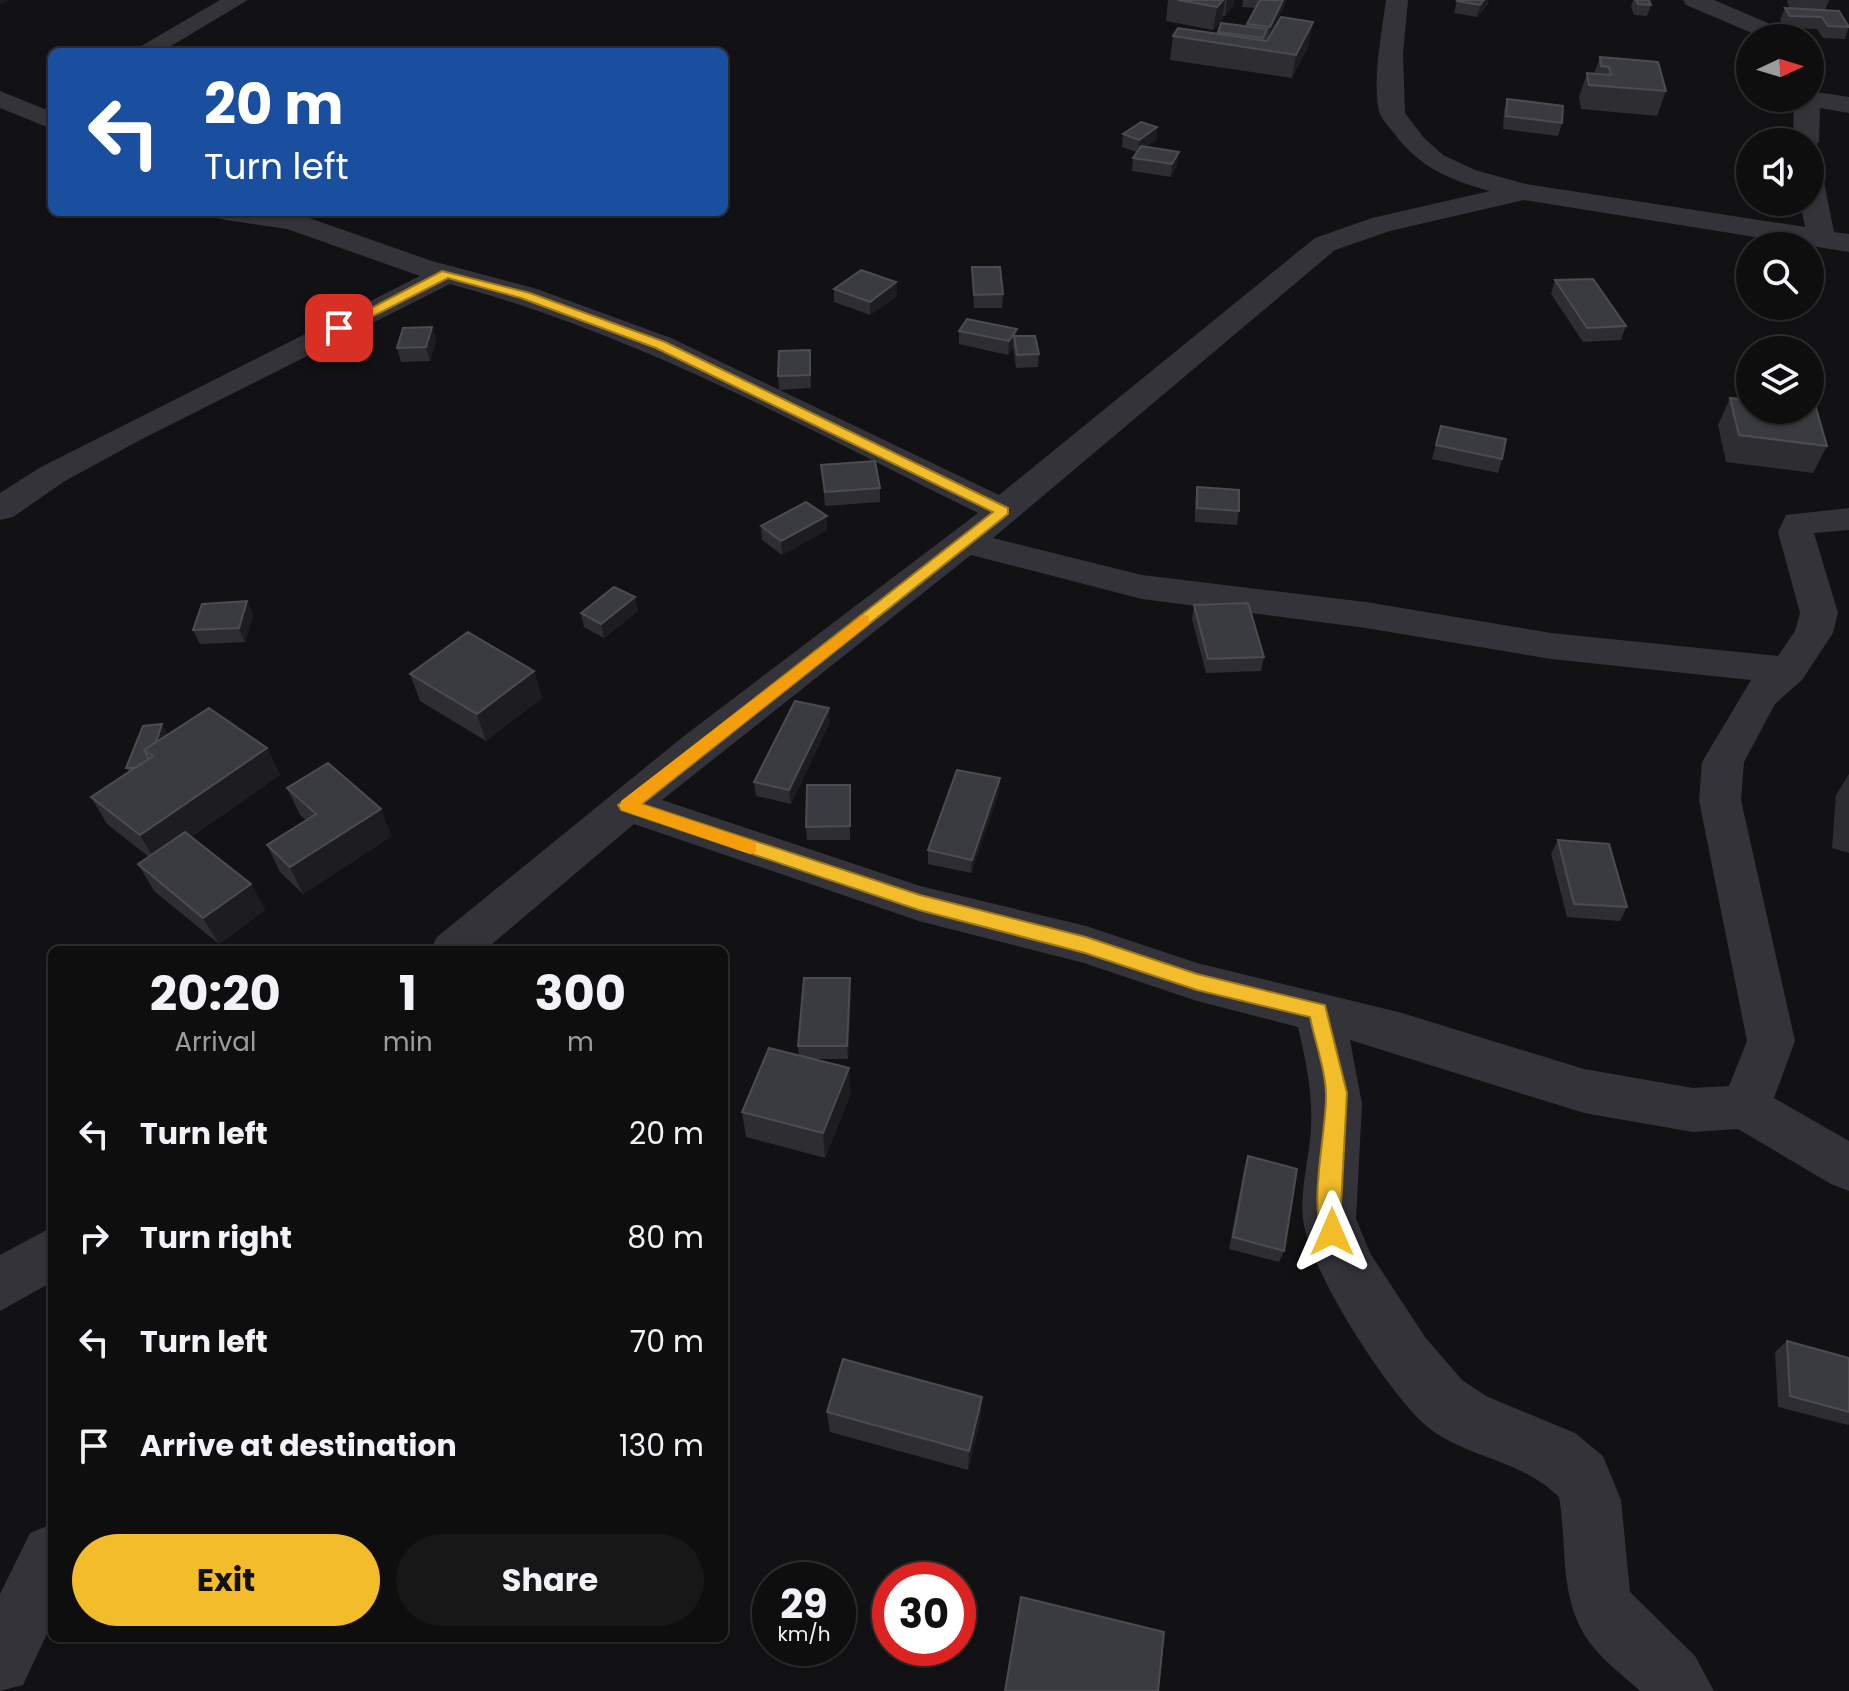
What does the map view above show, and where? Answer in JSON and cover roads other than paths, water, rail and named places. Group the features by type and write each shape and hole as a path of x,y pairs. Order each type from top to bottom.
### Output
{"street":[{"path":"150,48 237,0"},
{"path":"1397,0 1391,54 1392,113 1415,144 1434,161 1465,176 1524,192 1777,232"},
{"path":"1694,0 1746,24"},
{"path":"1757,0 1763,24"},
{"path":"0,99 46,113"},
{"path":"1824,101 1849,105"},
{"path":"458,946 627,805 965,542 1325,244 1382,224 1524,192"},
{"path":"255,216 292,221 447,274 526,295 660,345 1003,511"},
{"path":"1824,239 1849,243"},
{"path":"0,509 53,474 130,432 447,274"},
{"path":"1744,1107 1760,1075 1771,1041 1720,800 1723,762 1759,695 1788,670 1805,650 1819,613 1796,532 1799,523 1849,519"},
{"path":"965,542 1142,587 1366,615 1551,646 1788,670"},
{"path":"627,805 919,903 1086,945 1197,982 1402,1033 1584,1091 1693,1110 1744,1107 1849,1168"},
{"path":"1318,1011 1336,1093 1330,1206 1332,1232 1342,1257 1414,1368 1451,1410 1560,1457 1586,1481 1601,1602 1620,1628 1649,1652 1681,1691"},
{"path":"0,1285 48,1255"},
{"path":"0,1662 48,1563"}]}
